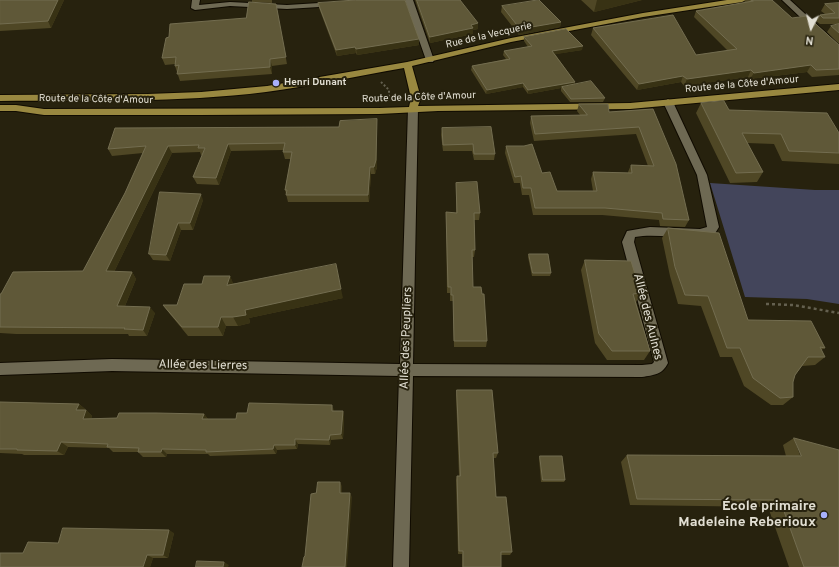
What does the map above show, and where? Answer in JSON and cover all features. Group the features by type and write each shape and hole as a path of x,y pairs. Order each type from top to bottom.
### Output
{"main road":[{"name":"Rue de la Vecquerie","path":"430,60 511,40 629,17 742,0"},
{"name":"Route de la Côte d'Amour","path":"0,98 146,98 201,95 267,89 377,71 430,60"},
{"path":"407,65 416,98 413,109"},
{"name":"Route de la Côte d'Amour","path":"0,108 16,108 44,112 388,111 413,109 630,106 839,87"}],"street":[{"path":"196,0 196,8 230,4 287,7 342,3"},
{"path":"409,0 430,60"},
{"path":"786,0 839,49"},
{"path":"818,29 832,28"},
{"name":"Allée des Aulnes","path":"407,370 642,371 656,369 661,363 628,242 631,234 641,232 700,234 710,232 712,227 702,175 668,102"},
{"name":"Allée des Peupliers","path":"402,567 413,109"},
{"name":"Allée des Lierres","path":"0,369 112,365 407,370"}],"path":[{"path":"377,71 380,81 389,90 388,111"},
{"path":"766,304 793,304 839,313"}],"shaded area":[{"path":"710,183 815,190 839,190 839,304 807,299 745,297"}],"building":[{"path":"0,0 58,0 48,21 0,24"},
{"path":"356,0 405,0 419,39 356,49 355,47 336,50 318,3"},
{"path":"417,0 460,0 478,23 471,25 473,28 430,37"},
{"path":"539,0 561,22 520,29 502,6"},
{"path":"751,0 772,0 792,18 807,16 839,45 839,69 816,70 811,65 754,73 751,70 687,79 683,76 639,84 593,28 673,15 696,55 737,49 696,11 753,1"},
{"path":"249,2 276,4 286,57 270,59 270,67 177,74 179,65 175,66 176,57 162,58 166,38 169,37 170,24 246,18"},
{"path":"839,3 839,18 823,18 820,15 835,13 825,4"},
{"path":"839,24 839,33 831,26"},
{"path":"566,29 583,46 552,51 575,82 528,90 523,83 487,90 472,66 510,59 504,51 532,46 524,37"},
{"path":"591,81 605,98 571,99 562,87"},
{"path":"724,101 729,110 827,113 839,133 839,153 789,151 781,134 742,133 763,172 736,173 701,103"},
{"path":"579,104 608,104 609,112 653,109 676,164 689,220 663,219 662,213 605,208 535,208 531,188 523,188 521,176 515,177 506,146 524,146 532,144 542,173 550,172 557,191 597,191 593,172 632,173 631,165 654,166 639,127 535,134 531,116 587,115"},
{"path":"377,119 376,160 374,167 370,167 368,195 286,195 287,190 285,190 292,152 283,152 285,143 228,144 216,178 193,177 205,148 198,148 199,145 168,146 106,271 132,272 117,306 150,307 143,330 124,329 125,328 0,327 0,294 13,272 83,271 125,193 146,146 108,149 115,128 339,127 340,121"},
{"path":"491,127 495,154 474,154 473,144 443,145 442,128"},
{"path":"477,182 480,213 474,213 475,250 472,250 473,287 481,287 482,294 484,294 487,341 454,341 453,295 451,295 451,287 448,287 446,212 457,213 456,183"},
{"path":"160,192 201,194 190,223 178,223 166,255 149,254"},
{"path":"668,228 719,233 748,320 811,321 825,348 820,347 825,357 808,357 795,375 793,382 793,397 780,398 753,378 740,348 727,348 708,296 685,295 675,267"},
{"path":"529,254 548,254 551,273 533,273"},
{"path":"585,260 631,261 641,293 633,294 650,351 612,351 599,334"},
{"path":"336,264 341,289 245,310 246,315 221,317 218,327 182,327 163,305 177,305 184,284 202,284 204,276 230,276 227,285"},
{"path":"457,390 492,390 498,453 493,453 496,497 506,497 512,552 501,552 501,567 463,567 463,551 459,551 457,476 460,476"},
{"path":"0,402 79,404 76,410 86,410 83,419 117,418 119,413 156,413 204,414 202,419 236,419 237,413 247,413 249,403 332,405 332,411 343,411 341,434 330,435 329,440 295,439 295,445 274,445 273,449 206,452 206,450 162,449 161,452 138,452 139,448 107,447 108,444 61,442 57,451 17,450 0,449"},
{"path":"794,438 839,450 839,567 804,567 780,500 637,499 627,455 801,456"},
{"path":"540,456 562,456 565,480 543,480"},
{"path":"318,482 340,482 340,493 350,493 345,567 302,567 305,556 311,494 316,493"},
{"path":"63,528 169,530 163,555 147,555 143,567 0,567 0,553 23,553 28,542 58,543"},
{"path":"197,561 224,562 223,567 196,567"}],"place":[{"name":"Henri Dunant","path":"276,83"},
{"name":"École primaire Madeleine Reberioux","path":"824,515"}]}
